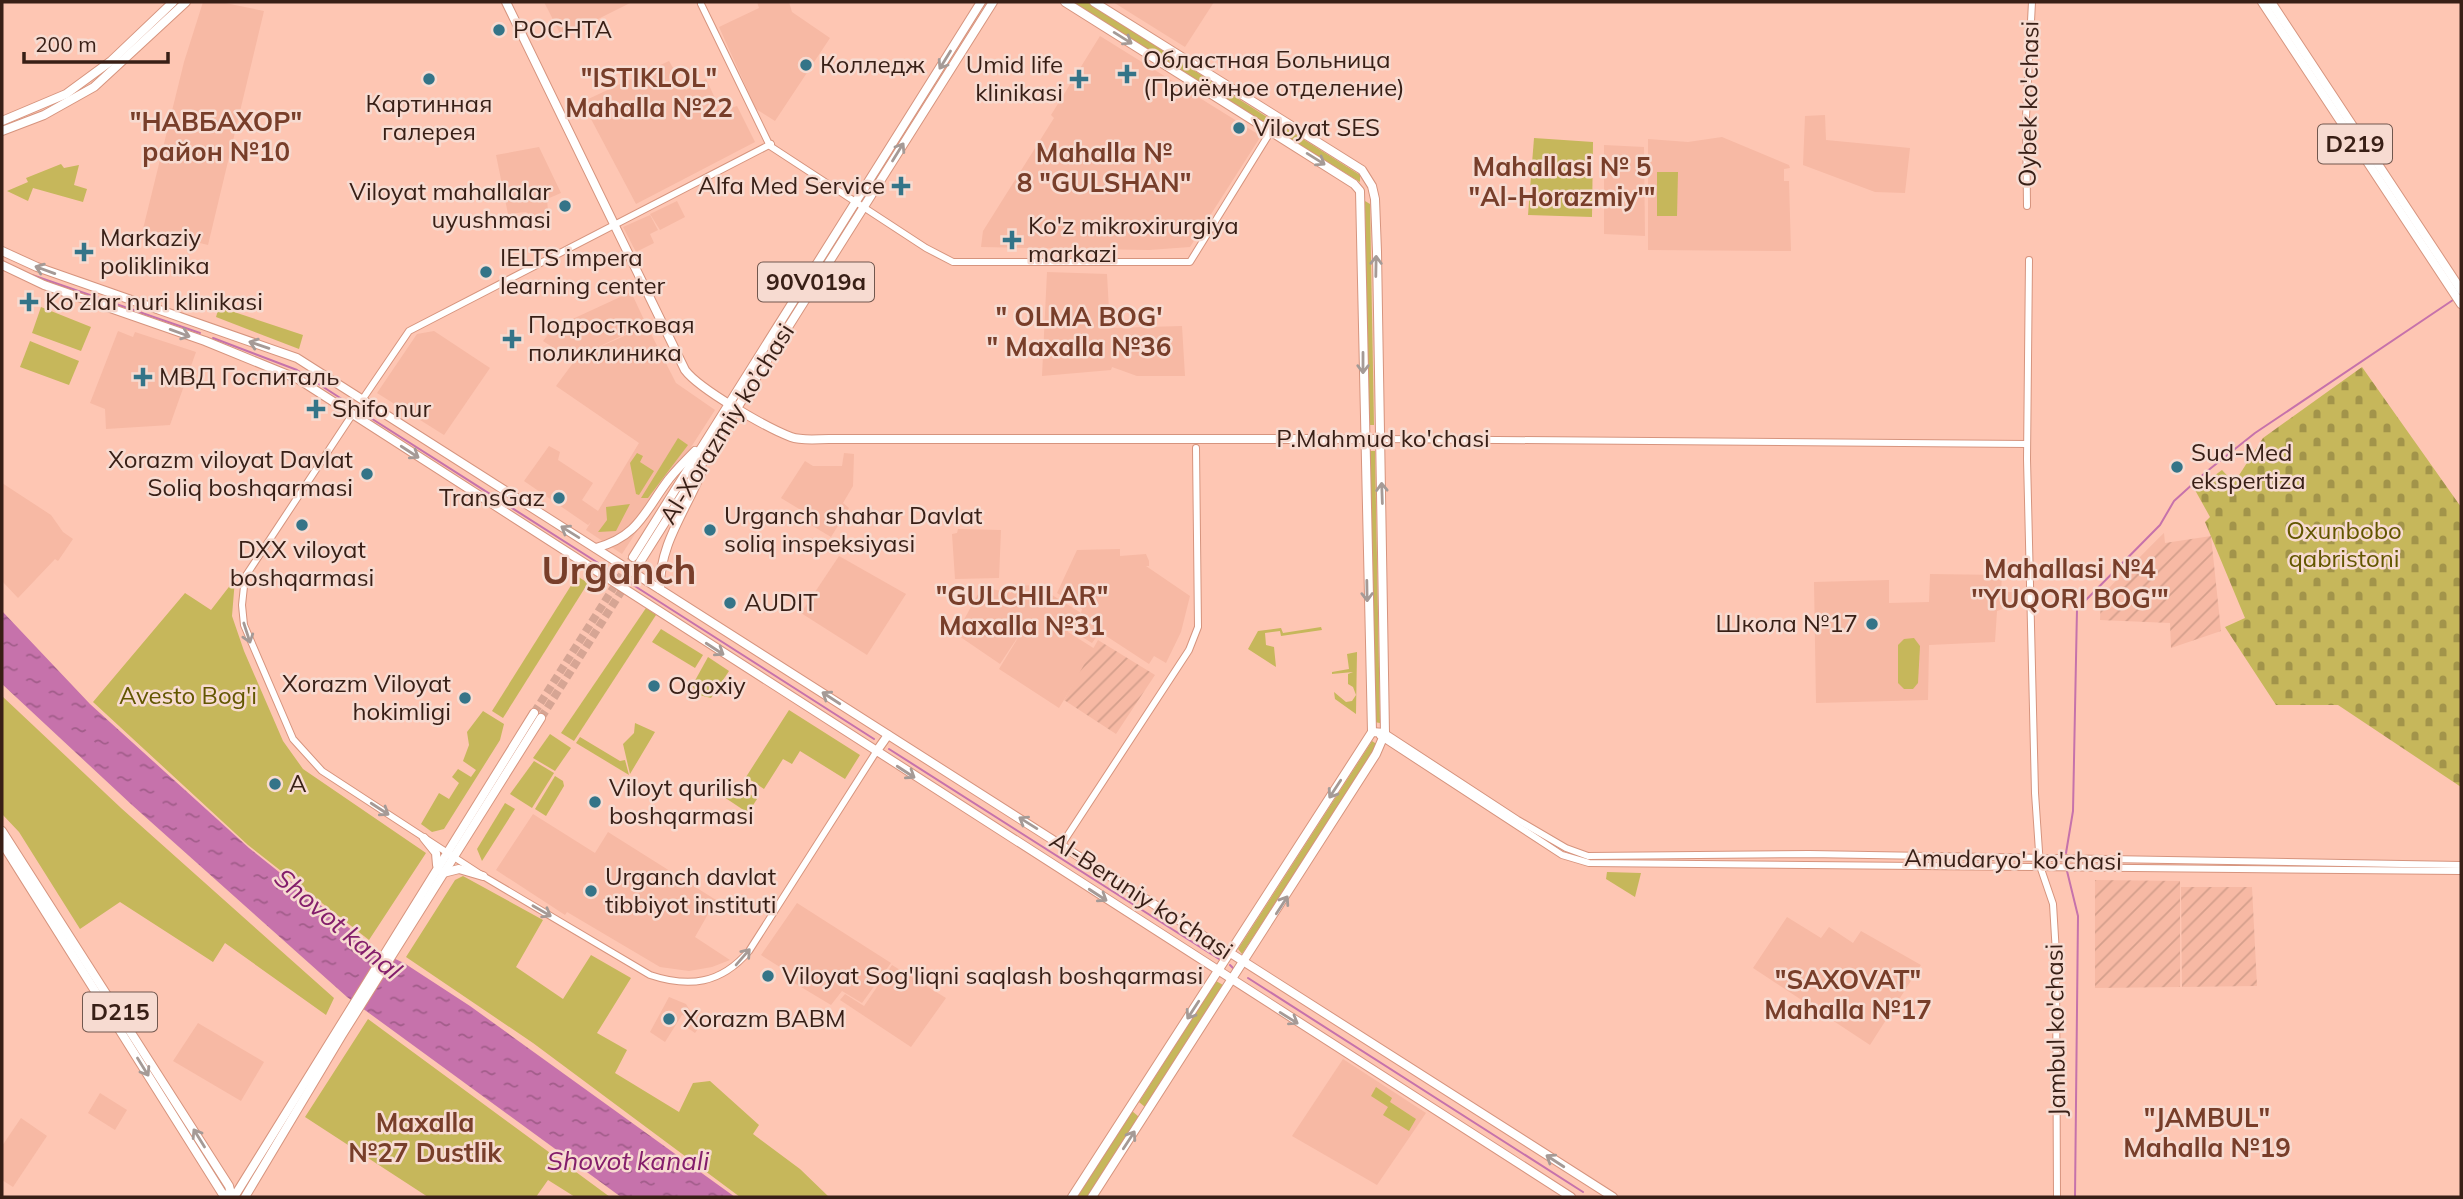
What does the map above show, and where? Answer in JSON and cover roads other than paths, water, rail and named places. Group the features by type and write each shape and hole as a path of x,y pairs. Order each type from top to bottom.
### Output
{"main road":[{"path":"2,121 66,94 111,61 173,2"},
{"path":"2,131 44,115 94,87 186,2"},
{"name":"P.Mahmud ko'chasi","path":"506,2 685,370 692,379 793,438 1380,439"},
{"name":"Al-Xorazmiy ko’chasi","path":"737,407 711,433 637,559 711,450 737,407 859,205 981,2"},
{"name":"Al-Xorazmiy ko’chasi","path":"859,205 993,2"},
{"path":"1065,2 1271,130 1354,184 1360,191 1363,439 1372,732 1072,1197"},
{"path":"1092,1197 1245,962 1384,736 1377,252 1372,186 1362,170 1094,2"},
{"name":"D219","path":"2262,2 2451,283 2461,290"},
{"name":"D219","path":"2271,2 2451,283 2461,304"},
{"name":"Al-Beruniy ko’chasi","path":"2,251 37,267 293,357 1613,1197"},
{"name":"Al-Beruniy ko’chasi","path":"2,265 44,285 205,341 292,376 1232,982 1571,1197"},
{"path":"352,415 362,400"},
{"path":"596,548 614,543 638,526 669,479 711,433"},
{"path":"660,589 660,570 666,545 711,450"},
{"path":"232,1197 339,1033 538,715"},
{"path":"1372,732 1384,736"},
{"path":"876,752 888,735"},
{"name":"D215","path":"2,831 222,1193 232,1197"},
{"path":"424,838 436,853 440,870"},
{"name":"D215","path":"2,843 78,955"},
{"path":"440,870 459,869 483,876"},
{"path":"245,1197 339,1033"}],"street":[{"name":"Oybek ko'chasi","path":"2027,206 2026,105 2032,2"},
{"path":"701,4 771,144 859,205 953,262 1189,262 1279,118"},
{"path":"362,400 409,331 771,144"},
{"path":"1360,191 1372,186"},
{"name":"Jambul ko'chasi","path":"2029,260 2027,444 2035,793 2040,863 2053,904 2056,954 2057,1197"},
{"path":"352,415 250,567 243,590 244,625 293,740 322,771 483,876 650,975 679,982 708,981 727,972 748,951 876,752"},
{"name":"P.Mahmud ko'chasi","path":"1380,439 2027,444"},
{"path":"1062,844 1189,650 1198,627 1196,448"},
{"name":"Amudaryo' ko'chasi","path":"1384,736 1566,848 1588,856 1809,855 2078,866 2333,867 2461,864"},
{"name":"Amudaryo' ko'chasi","path":"1384,736 1562,855 1589,863 2040,863 2333,867"},
{"path":"2333,867 2461,871"}],"water":[{"name":"Shovot kanali","path":"2,611 90,704 249,848 378,951 404,963 470,1006 735,1197 621,1197 347,997 132,805 2,684"}],"waterway":[{"path":"32,275 200,333"},
{"path":"2066,853 2073,811 2077,609 2160,525 2174,501 2206,472 2255,433 2453,300"},
{"path":"213,338 297,370 348,403"},
{"path":"366,415 617,575"},
{"path":"630,583 874,739"},
{"path":"889,749 1219,959"},
{"path":"2067,871 2078,916 2075,1197"},
{"path":"1230,965 1233,968"},
{"path":"1248,978 1583,1192"}],"tunnel":[{"path":"534,713 633,557"},
{"path":"541,718 640,562"}],"place":[{"name":"POCHTA","path":"499,30"},
{"name":"Колледж","path":"806,65"},
{"name":"Областная Больница (Приёмное отделение)","path":"1127,74"},
{"name":"Картинная галерея","path":"429,79"},
{"name":"Umid life klinikasi","path":"1079,79"},
{"name":"Viloyat SES","path":"1239,128"},
{"name":"Alfa Med Service","path":"901,186"},
{"name":"Viloyat mahallalar uyushmasi","path":"565,206"},
{"name":"Ko'z mikroxirurgiya markazi","path":"1012,240"},
{"name":"Markaziy poliklinika","path":"84,252"},
{"name":"IELTS impera learning center","path":"486,272"},
{"name":"Ko'zlar nuri klinikasi","path":"29,302"},
{"name":"Подростковая поликлиника","path":"512,339"},
{"name":"МВД Госпиталь","path":"143,377"},
{"name":"Shifo nur","path":"316,409"},
{"name":"Sud-Med ekspertiza","path":"2177,467"},
{"name":"Xorazm viloyat Davlat Soliq boshqarmasi","path":"367,474"},
{"name":"TransGaz","path":"559,498"},
{"name":"DXX viloyat boshqarmasi","path":"302,525"},
{"name":"Urganch shahar Davlat soliq inspeksiyasi","path":"710,530"},
{"name":"AUDIT","path":"730,603"},
{"name":"Школа №17","path":"1872,624"},
{"name":"Ogoxiy","path":"654,686"},
{"name":"Xorazm Viloyat hokimligi","path":"465,698"},
{"name":"A","path":"275,784"},
{"name":"Viloyt qurilish boshqarmasi","path":"595,802"},
{"name":"Urganch davlat tibbiyot instituti","path":"591,891"},
{"name":"Viloyat Sog'liqni saqlash boshqarmasi","path":"768,976"},
{"name":"Xorazm BABM","path":"669,1019"}],"district":[{"name":"\"ISTIKLOL\" Mahalla №22","path":"649,93"},
{"name":"\"НАВБАХОР\" район №10","path":"216,137"},
{"name":"Mahalla № 8 \"GULSHAN\"","path":"1104,168"},
{"name":"Mahallasi № 5 \"Аl-Horazmiy'\"","path":"1562,182"},
{"name":"\" OLMA BOG' \" Maxalla №36","path":"1079,332"},
{"name":"Urganch","path":"619,571"},
{"name":"Mahallasi №4 ''YUQORI BOG'\"","path":"2070,584"},
{"name":"\"GULCHILAR\" Maxalla №31","path":"1022,611"},
{"name":"\"SAXOVAT\" Mahalla №17","path":"1848,995"},
{"name":"\"JAMBUL\" Mahalla №19","path":"2207,1133"},
{"name":"Maxalla №27 Dustlik","path":"425,1138"}],"park label":[{"name":"Oxunbobo qabristoni","path":"2344,545"},
{"name":"Avesto Bog'i","path":"188,696"}],"water label":[{"name":"Shovot kanal","path":"338,924"}]}
